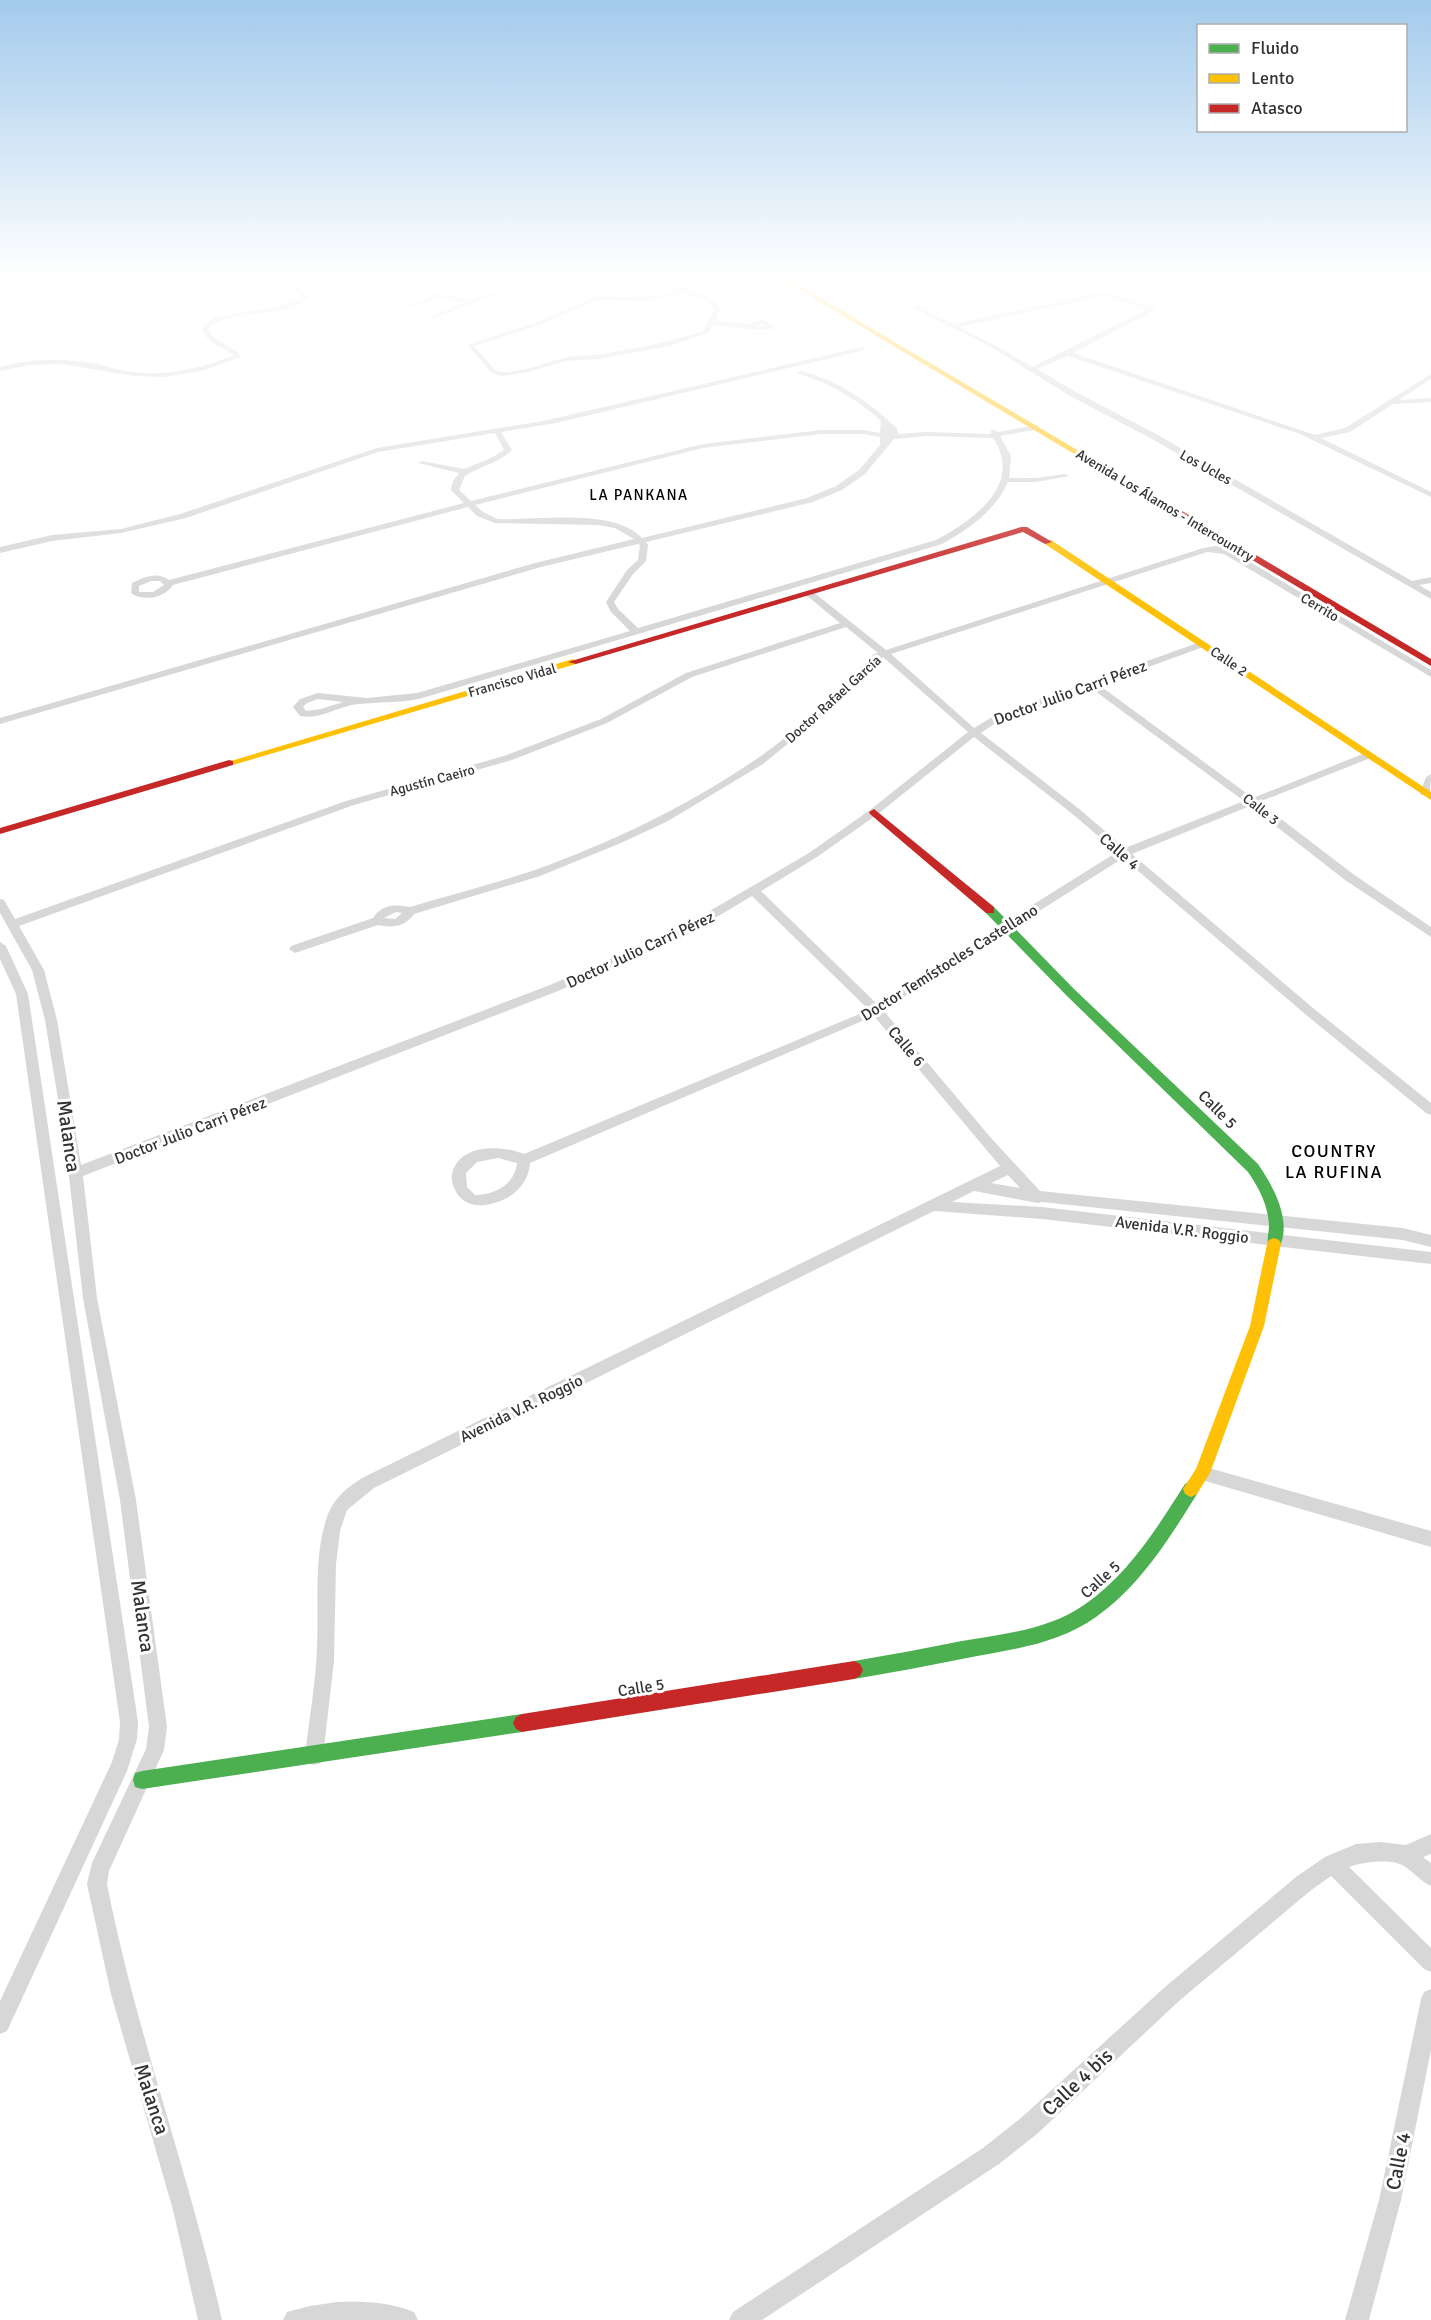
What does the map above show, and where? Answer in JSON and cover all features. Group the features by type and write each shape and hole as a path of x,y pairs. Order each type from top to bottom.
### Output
{"street":[{"path":"0,550 52,538 121,531 196,512 370,452 539,424 723,382"},
{"path":"825,382 853,393 871,406 892,437"},
{"name":"Avenida Los Álamos - Intercountry","path":"960,382 1431,663"},
{"name":"Los Ucles","path":"1055,382 1431,596"},
{"path":"1154,382 1316,437 1431,495"},
{"path":"1316,437 1347,430 1421,382"},
{"path":"1386,403 1431,400"},
{"path":"0,721 538,565 820,497 867,469 892,437 926,434 994,434 1032,425"},
{"path":"169,583 467,504 703,446 813,433 854,432 885,428 994,434"},
{"path":"884,445 885,428"},
{"path":"1347,430 1347,441 1365,462"},
{"path":"496,431 508,450 503,456 465,472 455,488 467,504 480,514 495,521 606,524 621,528 641,540 644,545 642,561 618,588 610,602 614,610 637,633"},
{"path":"356,701 345,697 327,696 307,700 297,707 303,714 312,714 356,701 419,696 939,542 984,512 997,496 1004,480 1007,456 994,434"},
{"path":"422,463 465,472"},
{"path":"1004,480 1029,481 1065,476"},
{"name":"Calle 2","path":"1024,529 1033,532 1109,581 1428,795"},
{"name":"Francisco Vidal","path":"0,831 1024,529"},
{"name":"Cerrito","path":"1206,550 1216,549 1227,552 1431,674"},
{"name":"Doctor Rafael García","path":"295,949 377,921 395,923 405,919 410,911 536,873 617,841 664,819 759,762 826,708 874,658 1206,550"},
{"path":"1412,584 1431,580"},
{"name":"Calle 4","path":"808,593 885,654 974,732 1074,810 1431,1110"},
{"name":"Agustín Caeiro","path":"13,924 350,803 508,758 596,724 689,675 846,624"},
{"name":"Doctor Julio Carri Pérez","path":"74,1174 584,976 681,933 755,892 813,855 874,812 974,732 1019,708 1203,644"},
{"name":"Calle 3","path":"1091,683 1349,877 1431,933"},
{"name":"Doctor Temístocles Castellano","path":"524,1160 850,1023 876,1009 1123,853 1369,755"},
{"path":"1428,795 1431,777"},
{"name":"Calle 5","path":"142,1780 314,1756 861,1669 1057,1629 1088,1613 1132,1574 1156,1544 1202,1473 1257,1326 1275,1239 1276,1222 1269,1190 1252,1168 1170,1085 1070,992 1006,927 954,878 874,812"},
{"name":"Calle 6","path":"755,892 836,967 876,1009 1009,1168 1036,1196 1042,1213"},
{"name":"Malanca","path":"0,903 38,970 45,990 72,1142 90,1298 122,1466 158,1727 155,1750 99,1870 97,1884 129,2028 183,2202 210,2320"},
{"path":"0,946 22,994 129,1722 128,1739 120,1764 0,2024"},
{"path":"499,1152 524,1160 524,1169 517,1182 505,1193 492,1200 472,1200 464,1193 459,1182 460,1171 474,1158 499,1152"},
{"name":"Avenida V.R. Roggio","path":"314,1756 326,1647 327,1570 330,1543 337,1514 351,1495 368,1483 1009,1168"},
{"name":"Avenida V.R. Roggio","path":"975,1186 1036,1196 1403,1234 1431,1241"},
{"name":"Avenida V.R. Roggio","path":"933,1207 1042,1213 1431,1258"},
{"path":"1202,1473 1431,1539"},
{"path":"1431,1844 1406,1855 1431,1876"},
{"name":"Calle 4 bis","path":"741,2320 991,2156 1029,2127 1172,1994 1303,1884 1332,1864 1356,1854 1380,1852 1406,1855"},
{"path":"1332,1864 1431,1962"},
{"name":"Calle 4","path":"1357,2320 1390,2200 1431,1999"},
{"path":"295,2320 331,2312 368,2312 406,2320"}],"traffic: fast":[{"path":"990,910 1070,992 1253,1168 1272,1204 1276,1223 1274,1244"},
{"path":"854,1670 1028,1637 1075,1620 1105,1600 1133,1572 1158,1540 1191,1489"},
{"path":"142,1780 522,1723"}],"traffic: slow":[{"path":"959,382 1159,501"},
{"path":"1048,542 1431,797"},
{"path":"229,763 573,662"},
{"path":"1191,1489 1202,1473 1257,1326 1274,1244"}],"traffic: jam":[{"path":"1159,501 1431,663"},
{"path":"573,662 1024,529 1048,542"},
{"path":"0,831 229,763"},
{"path":"874,812 990,910"},
{"path":"522,1723 854,1670"}],"district":[{"name":"LA PANKANA","path":"639,495"},
{"name":"COUNTRY LA RUFINA","path":"1334,1161"}]}
